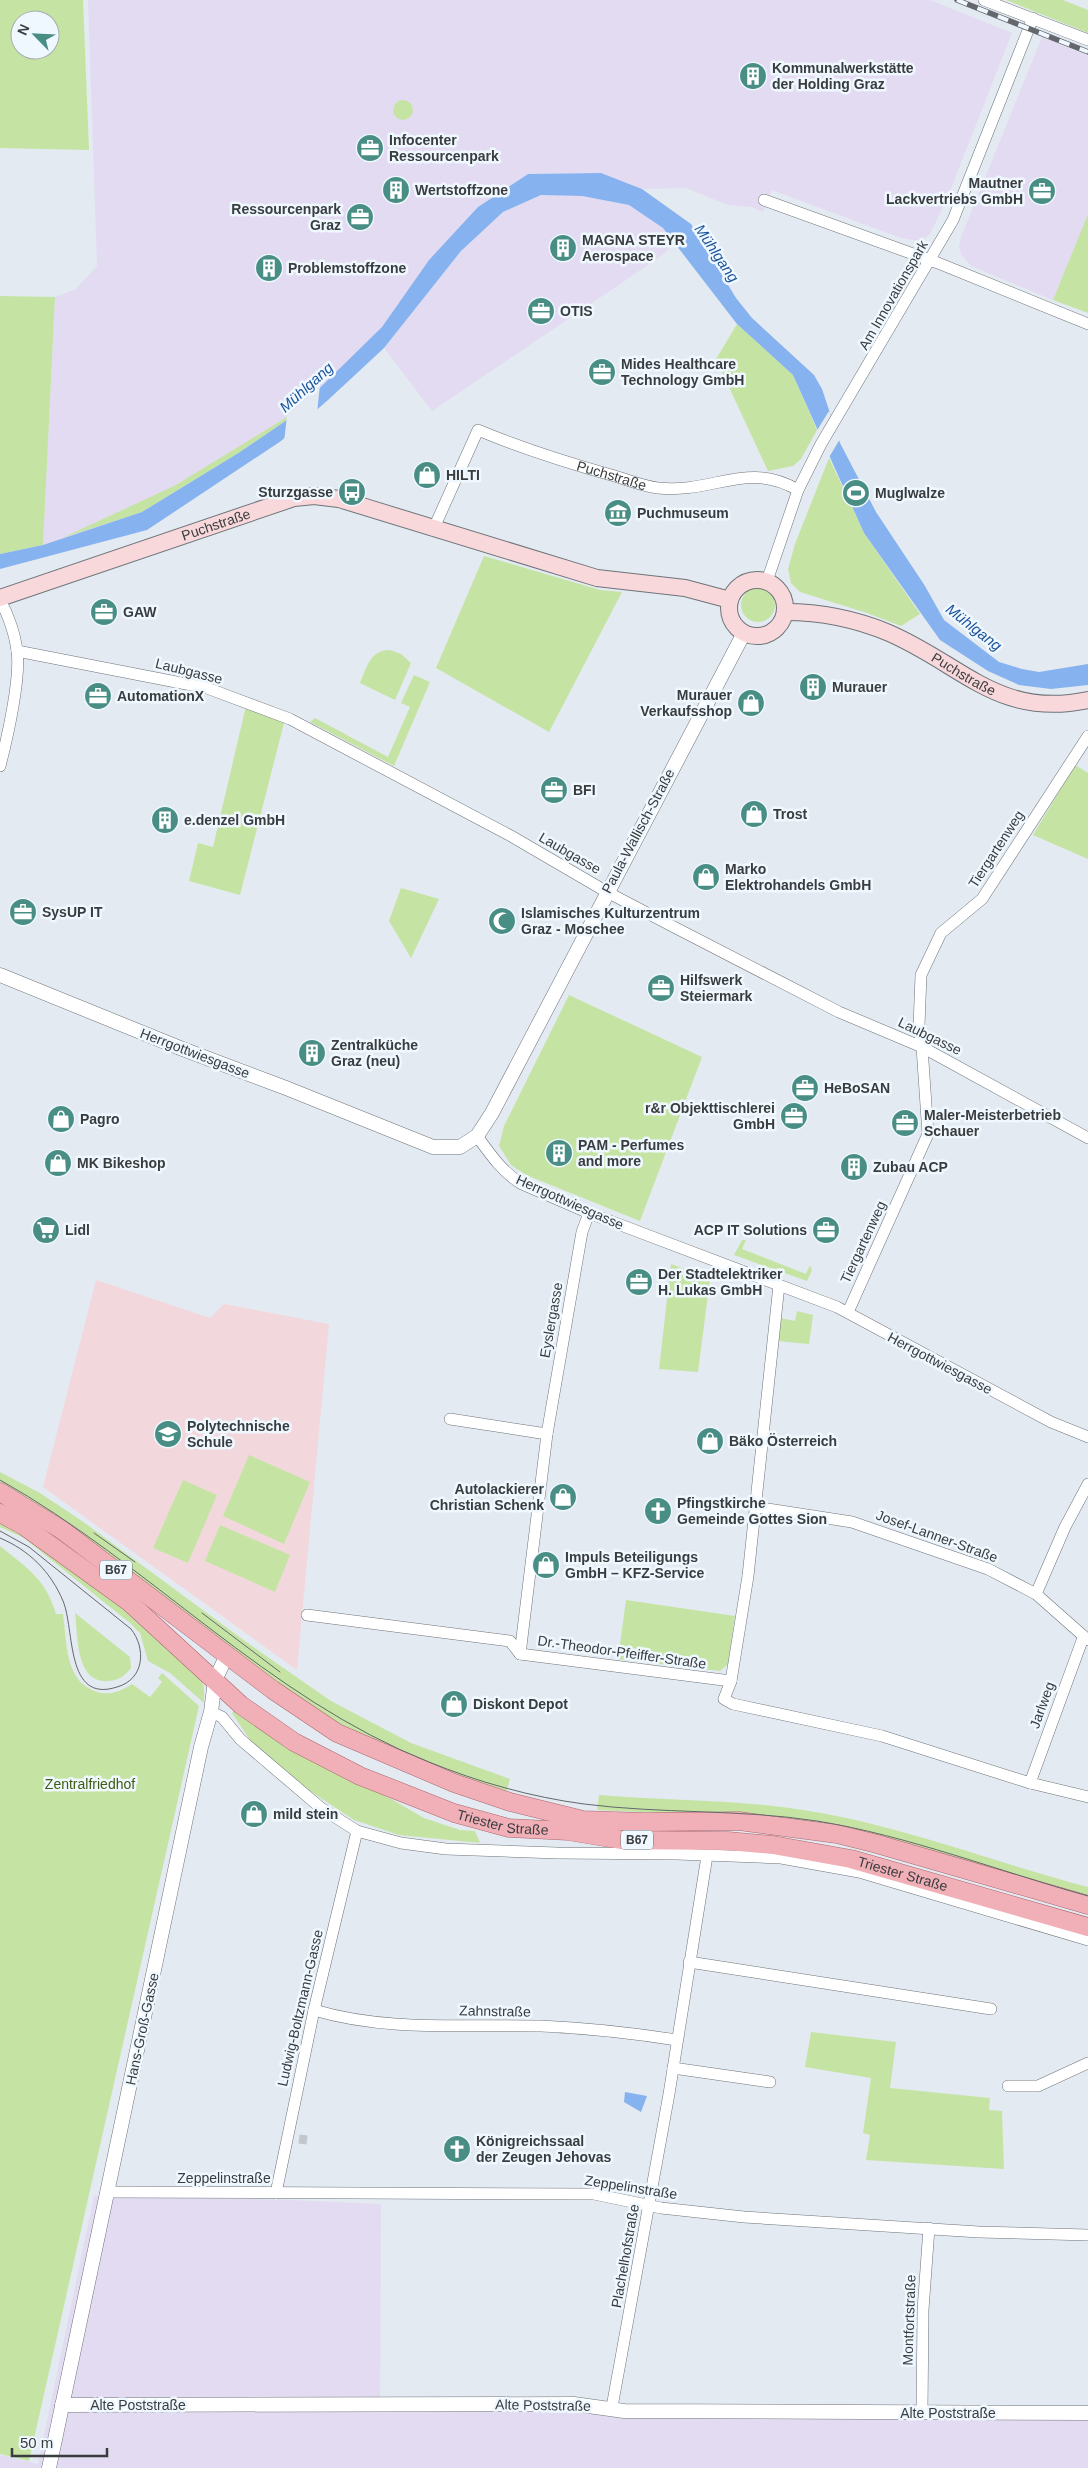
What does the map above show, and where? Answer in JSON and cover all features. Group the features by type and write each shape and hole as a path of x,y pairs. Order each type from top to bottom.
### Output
{"main road":[{"name":"Puchstraße","path":"0,599 294,498 314,496 339,500 433,530 597,578 685,588 730,600"},
{"path":"748,581 767,581 783,595 785,612 774,631 760,636 744,632 739,629 731,616 730,600 741,585 748,581"},
{"name":"Puchstraße","path":"785,612 837,617 875,628 912,645 986,688 1026,703 1067,704 1088,700"},
{"name":"Triester Straße","path":"0,1492 62,1530 220,1647 227,1655 337,1733 436,1776 510,1802 583,1820 644,1822 739,1821 837,1834 1088,1905"},
{"name":"Triester Straße","path":"0,1513 24,1526 129,1602 241,1705 294,1742 360,1776 454,1813 509,1828 568,1831 622,1840 728,1841 773,1845 834,1856 1088,1927"}],"street":[{"path":"984,0 1088,40"},
{"name":"Am Innovationspark","path":"767,581 798,490 821,444 930,262 953,220 1033,18"},
{"path":"764,200 1088,324"},
{"name":"Puchstraße","path":"433,530 478,430 525,450 657,488 688,489 753,476 772,478 798,490"},
{"path":"0,599 5,609 17,650 18,670 0,766"},
{"name":"Paula-Wallisch-Straße","path":"477,1136 492,1112 744,632"},
{"name":"Laubgasse","path":"17,650 206,688 290,720 511,836 607,892 832,1008 922,1047 1088,1138"},
{"name":"Tiergartenweg","path":"848,1312 928,1136 929,1126 919,1026 921,975 941,933 982,899 1088,736"},
{"name":"Herrgottwiesgasse","path":"0,975 433,1147 460,1147 477,1136 512,1178 589,1213 848,1312 887,1335 1042,1417 1088,1437"},
{"name":"Eyslergasse","path":"520,1654 547,1434 582,1232 589,1213"},
{"path":"780,1285 754,1507 748,1576 731,1681 724,1699 733,1704 882,1736 1030,1783 1088,1797"},
{"path":"450,1419 547,1434"},
{"path":"1036,1594 1065,1527 1088,1484"},
{"name":"Josef-Lanner-Straße","path":"754,1507 852,1522 988,1569 1036,1594 1086,1639"},
{"name":"Dr.-Theodor-Pfeiffer-Straße","path":"307,1615 510,1641 520,1654 731,1681"},
{"name":"Jarlweg","path":"1030,1783 1086,1639"},
{"name":"Hans-Groß-Gasse","path":"62,2405 201,1748 211,1712 215,1680 227,1655"},
{"name":"Triester Straße","path":"211,1712 222,1717 240,1739 321,1808 358,1831 401,1843 446,1849 781,1858 859,1872 1088,1940"},
{"name":"Ludwig-Boltzmann-Gasse","path":"276,2193 314,2010 358,1831"},
{"name":"Plachelhofstraße","path":"612,2407 650,2205 707,1856"},
{"path":"689,1962 992,2009"},
{"name":"Zahnstraße","path":"314,2010 362,2020 410,2025 542,2026 617,2031 677,2040"},
{"path":"1008,2086 1038,2086 1088,2063"},
{"path":"673,2068 770,2082"},
{"name":"Zeppelinstraße","path":"108,2192 594,2194 702,2213 929,2228 1088,2235"},
{"name":"Montfortstraße","path":"922,2413 923,2310 929,2228"},
{"name":"Alte Poststraße","path":"62,2405 574,2404 612,2407 624,2410 1088,2413"},
{"path":"49,2468 62,2405"}],"shaded area":[{"name":"Ressourcenpark Graz","path":"88,0 930,0 1012,33 948,196 930,234 921,241 901,238 772,190 763,212 752,207 728,205 686,188 642,189 601,173 528,174 478,207 429,260 382,327 287,420 142,512 43,545 55,297 76,289 97,266"},
{"name":"Mautner Lackvertriebs GmbH","path":"1042,37 1088,56 1088,214 1053,300 971,266 961,254 959,247 961,237"},
{"path":"542,195 582,196 629,205 663,228 675,242 654,261 432,411 384,348 461,251 503,212"},
{"path":"96,1280 210,1318 224,1304 329,1324 297,1670 43,1487"},
{"path":"94,2196 381,2204 380,2405 1088,2413 1088,2468 0,2468 0,2455 38,2464"}],"green space":[{"path":"0,0 83,0 89,150 0,148"},
{"path":"1006,0 1063,0 1088,10 1088,33"},
{"path":"403,100 410,103 413,110 410,117 403,120 396,117 393,110 396,103"},
{"path":"1088,214 1088,313 1053,300"},
{"path":"0,296 55,297 43,545 0,554"},
{"path":"737,324 793,375 817,430 801,459 793,466 768,471 716,359"},
{"path":"287,417 287,420 240,452 142,512 62,538 174,486"},
{"path":"829,458 864,533 920,614 901,626 800,592 791,583 788,569 795,544"},
{"path":"484,556 600,590 622,592 549,732 436,668"},
{"path":"758,588 770,593 775,605 770,617 758,622 746,617 741,605 746,593"},
{"path":"390,650 401,654 411,663 395,700 360,683 367,666 374,656 383,651"},
{"path":"414,675 430,682 394,766 310,722 315,718 388,757 410,707 401,703"},
{"path":"246,706 284,723 240,895 189,881 198,843 213,847"},
{"path":"1075,765 1088,773 1088,859 1033,835"},
{"path":"401,888 439,899 411,958 389,921"},
{"path":"569,995 702,1057 640,1221 526,1175 511,1165 499,1146 504,1126"},
{"path":"742,1240 746,1240 742,1249 806,1274 810,1265 812,1270 807,1281 734,1255"},
{"path":"671,1264 710,1279 698,1372 659,1369"},
{"path":"797,1311 813,1315 809,1344 777,1341 780,1318 795,1321"},
{"path":"249,1455 310,1482 284,1544 223,1516"},
{"path":"0,1472 40,1493 82,1521 249,1644 331,1701 411,1743 510,1779 506,1793 416,1763 365,1738 317,1709 226,1645 93,1544 0,1482"},
{"path":"183,1480 217,1495 188,1563 153,1548"},
{"path":"0,1522 32,1539 93,1580 201,1679 204,1687 204,1703 170,1673 148,1661 140,1633 130,1623 24,1538 0,1527"},
{"path":"220,1525 290,1555 275,1592 205,1561"},
{"name":"Zentralfriedhof","path":"0,1546 34,1575 47,1592 56,1614 63,1614 69,1657 76,1676 83,1684 92,1690 108,1693 118,1691 132,1684 150,1697 162,1682 158,1678 162,1673 199,1706 29,2461 0,2454"},
{"path":"626,1600 735,1616 728,1664 720,1671 618,1659"},
{"path":"75,1613 130,1657 131,1668 119,1679 109,1681 98,1680 90,1675 84,1667 78,1645"},
{"path":"235,1709 424,1818 460,1830 475,1831 480,1843 399,1835 354,1820 304,1787 254,1746 232,1713"},
{"path":"599,1795 777,1806 839,1817 911,1834 1088,1887 1088,1900 723,1816 597,1810"},
{"path":"811,2032 896,2042 890,2088 990,2098 989,2110 1002,2111 1004,2169 866,2160 870,2135 863,2133 871,2078 805,2067"}],"water":[{"name":"Mühlgang","path":"601,173 642,189 691,224 736,298 752,318 814,375 822,389 840,443 876,512 925,586 944,620 999,662 1039,672 1088,664 1088,685 1051,689 1019,685 988,671 940,640 864,533 793,375 737,324 663,228 629,205 582,196 541,195 503,212 461,251 384,348 328,400 281,441 147,530 0,569 0,554 43,545 142,512 240,452 287,420 382,327 429,260 478,207 528,174"},
{"path":"625,2092 647,2096 641,2112 624,2102"}],"pier":[{"path":"320,385 317,413 284,442 287,416"},
{"path":"829,411 840,439 828,459 816,432"}],"tunnel":[{"path":"299,2139 307,2140"}],"tram line":[{"path":"0,1480 108,1550 210,1629 315,1703 370,1735 429,1762 486,1782 564,1801 613,1807 730,1813 817,1821 919,1845 1088,1896"},
{"path":"0,1531 29,1547 131,1629 136,1637 141,1654 138,1670 133,1677 117,1687 100,1689 88,1685 80,1675 75,1661 67,1613 58,1590 38,1563 11,1543 0,1538"},
{"path":"94,1533 135,1562"},
{"path":"202,1613 280,1672"}],"railway":[{"path":"957,0 1088,52"}],"place":[{"name":"Kommunalwerkstätte der Holding Graz","path":"753,76"},
{"name":"Infocenter Ressourcenpark","path":"370,148"},
{"name":"Wertstoffzone","path":"396,190"},
{"name":"Mautner Lackvertriebs GmbH","path":"1042,191"},
{"name":"Ressourcenpark Graz","path":"360,217"},
{"name":"MAGNA STEYR Aerospace","path":"563,248"},
{"name":"Problemstoffzone","path":"269,268"},
{"name":"OTIS","path":"541,311"},
{"name":"Mides Healthcare Technology GmbH","path":"602,372"},
{"name":"HILTI","path":"427,475"},
{"name":"Sturzgasse","path":"352,492"},
{"name":"Muglwalze","path":"856,493"},
{"name":"Puchmuseum","path":"618,513"},
{"name":"GAW","path":"104,612"},
{"name":"Murauer","path":"813,687"},
{"name":"AutomationX","path":"98,696"},
{"name":"Murauer Verkaufsshop","path":"751,703"},
{"name":"BFI","path":"554,790"},
{"name":"Trost","path":"754,814"},
{"name":"e.denzel GmbH","path":"165,820"},
{"name":"Marko Elektrohandels GmbH","path":"706,877"},
{"name":"SysUP IT","path":"23,912"},
{"name":"Islamisches Kulturzentrum Graz - Moschee","path":"502,921"},
{"name":"Hilfswerk Steiermark","path":"661,988"},
{"name":"Zentralküche Graz (neu)","path":"312,1053"},
{"name":"HeBoSAN","path":"805,1088"},
{"name":"r&r Objekttischlerei GmbH","path":"794,1116"},
{"name":"Pagro","path":"61,1119"},
{"name":"Maler-Meisterbetrieb Schauer","path":"905,1123"},
{"name":"PAM - Perfumes and more","path":"559,1153"},
{"name":"MK Bikeshop","path":"58,1163"},
{"name":"Zubau ACP","path":"854,1167"},
{"name":"Lidl","path":"46,1230"},
{"name":"ACP IT Solutions","path":"826,1230"},
{"name":"Der Stadtelektriker H. Lukas GmbH","path":"639,1282"},
{"name":"Polytechnische Schule","path":"168,1434"},
{"name":"Bäko Österreich","path":"710,1441"},
{"name":"Autolackierer Christian Schenk","path":"563,1497"},
{"name":"Pfingstkirche Gemeinde Gottes Sion","path":"658,1511"},
{"name":"Impuls Beteiligungs GmbH – KFZ-Service","path":"546,1565"},
{"name":"Diskont Depot","path":"454,1704"},
{"name":"mild stein","path":"254,1814"},
{"name":"Königreichssaal der Zeugen Jehovas","path":"457,2149"}]}
